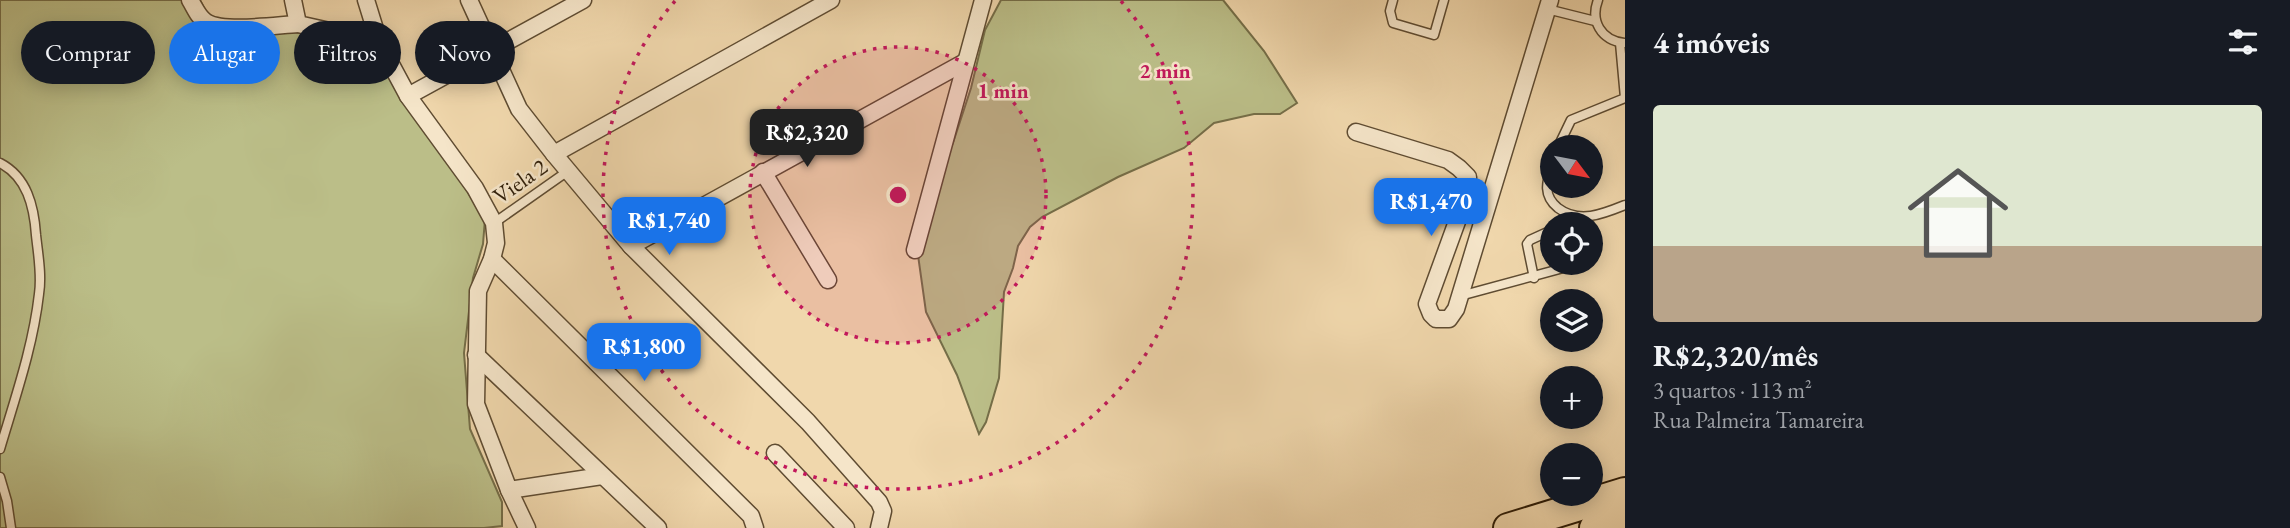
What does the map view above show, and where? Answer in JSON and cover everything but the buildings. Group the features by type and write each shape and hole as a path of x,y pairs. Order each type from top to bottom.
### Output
{"highway":[{"path":"1508,528 1625,492"},
{"path":"1594,528 1625,519"}],"street":[{"path":"190,0 198,15 207,23 220,27 294,24"},
{"path":"293,0 297,21"},
{"path":"366,0 373,21"},
{"path":"469,0 478,21"},
{"path":"515,38 583,0"},
{"path":"554,154 831,0"},
{"path":"915,250 984,0"},
{"path":"1356,132 1448,160 1468,177 1467,194 1429,295 1428,308 1436,318 1450,318 1461,296 1548,4"},
{"path":"631,246 965,62"},
{"path":"401,83 475,188 494,223 496,243 478,291 475,404 527,528"},
{"path":"408,96 430,84"},
{"path":"507,84 519,109 631,246 808,422 878,502 883,511 879,528"},
{"path":"764,172 828,280"},
{"path":"492,259 751,516 755,528"},
{"path":"476,355 658,528"},
{"path":"775,453 846,528"},
{"path":"509,490 602,476"}],"lane":[{"path":"1393,0 1390,11 1393,23 1433,35 1444,0"},
{"path":"1564,135 1571,120 1625,98 1623,43 1605,36 1595,21 1594,12 1598,0"},
{"path":"1548,4 1595,21"},
{"path":"0,163 17,174 29,195 35,222 40,291 27,358 0,449"},
{"name":"Viela 2","path":"494,223 568,171"},
{"path":"1549,198 1563,212"},
{"path":"1603,212 1625,205"},
{"path":"1534,278 1527,244 1540,235"},
{"path":"1461,296 1543,275"},
{"path":"0,477 8,501 11,528"}],"green space":[{"path":"0,0 200,0 206,12 219,21 169,21 169,84 280,84 280,24 294,24 294,84 398,84 485,219 483,244 473,278 464,353 470,429 502,502 502,526 0,528"},
{"path":"1001,0 1223,0 1264,51 1297,103 1280,114 1254,114 1214,123 1184,148 1118,177 1042,217 1030,227 1018,246 1004,292 999,378 986,422 979,434 957,375 926,312 917,248 925,201 953,143 971,88 985,30"}]}
